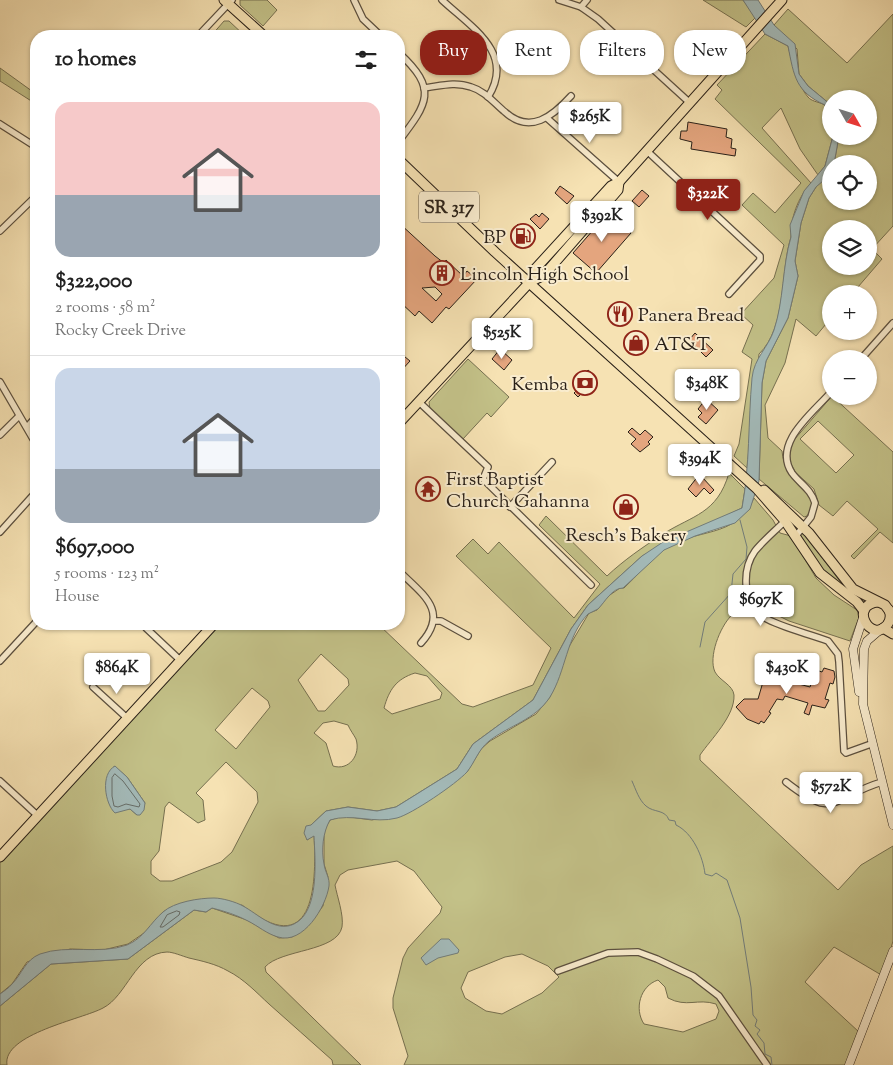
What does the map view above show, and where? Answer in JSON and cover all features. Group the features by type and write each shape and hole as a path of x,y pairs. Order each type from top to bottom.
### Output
{"main road":[{"path":"228,1 258,30"},
{"path":"405,417 530,282 536,268 611,186 619,182 780,3"},
{"name":"SR 317","path":"405,166 488,245 530,282"},
{"path":"530,282 700,437 802,526 848,584 858,593 878,602 891,616 880,629 865,638 860,648 863,704"},
{"path":"770,499 816,574 857,607 864,615 867,625 893,634"},
{"path":"878,602 869,605 853,649 858,687 893,825"},
{"path":"0,857 208,630"},
{"path":"849,1065 893,951"}],"street":[{"path":"354,0 363,19 375,30"},
{"path":"442,0 483,38 496,56 496,80 488,97"},
{"path":"559,0 581,8 598,19 690,103"},
{"path":"581,8 588,0"},
{"path":"203,30 228,1"},
{"path":"405,59 417,71 424,88 425,98 421,111 405,133"},
{"path":"424,88 460,84 478,90 507,114 518,120 531,122 548,119 571,96"},
{"path":"548,119 619,182"},
{"path":"0,124 30,143"},
{"path":"647,151 760,256 760,260 729,294"},
{"path":"2,226 30,201"},
{"path":"870,350 893,324"},
{"path":"0,382 30,434"},
{"path":"419,402 488,467 483,479 591,585"},
{"path":"796,540 802,526 811,517 815,503 810,492 789,468 785,452 792,437 822,402"},
{"path":"0,435 20,416"},
{"path":"26,428 30,424"},
{"path":"510,507 552,462"},
{"path":"0,532 30,499"},
{"path":"785,521 755,552 746,573 746,585 753,604 763,616 828,641 834,647 839,662 841,719 846,753 871,744"},
{"path":"405,577 432,607 435,621 430,633 421,643"},
{"path":"435,621 442,621 468,636"},
{"path":"0,661 30,628"},
{"path":"148,630 180,660"},
{"path":"93,687 127,718"},
{"path":"0,781 38,816"},
{"path":"786,782 814,802 825,804 836,803 882,782"},
{"path":"558,971 608,953 627,951 638,952 664,962 693,976 718,996 767,1065"}],"shaded area":[{"path":"240,0 267,0 277,10 263,26 240,5"},
{"path":"703,0 743,0 756,17 746,27"},
{"path":"788,9 847,63 893,14 893,226 877,244 877,220 822,220 822,275 868,275 860,285 822,285 822,329 816,336 796,319 785,363 765,405 768,438 782,451 787,470 806,491 813,505 807,516 804,517 759,479 762,383 766,361 788,318 798,276 795,261 801,223 809,198 816,187 822,181 822,210 877,210 877,155 836,155 837,145 878,145 878,90 822,90 822,98 808,86 799,74 797,49 774,25"},
{"path":"224,21 229,21 239,30 216,30"},
{"path":"765,34 788,46 796,73 805,93 811,99 822,104 822,145 831,145 828,155 822,155 822,170 818,175 800,149 781,108 762,128 811,183 802,195 793,216 779,314 768,343 759,354 747,468 734,456 739,444 752,359 742,352 753,325 741,314 774,278 784,245 742,205 753,193 775,213 801,183 715,99 722,90 717,85 726,75 746,75 746,54"},
{"path":"0,68 30,90 30,100 0,81"},
{"path":"877,254 882,259 877,265"},
{"path":"468,359 509,397 491,417 487,413 463,439 430,409 429,402"},
{"path":"824,405 842,405 893,452 893,543 880,532 854,559 851,556 878,529 847,501 833,516 819,505 814,489 795,472 790,462 789,450 794,440","holes":["818,421 854,455 836,473 800,439"]},
{"path":"729,473 745,489 742,508 642,556 588,605 571,629 533,700 473,744 457,769 396,807 377,811 348,807 326,811 311,825 307,840 314,835 314,877 306,912 297,922 284,926 266,921 242,905 164,911 147,931 128,944 103,950 70,949 27,962 12,984 0,994 0,862 213,630 384,630 462,704 473,707 533,685 551,648 456,556 473,539 488,554 499,542 574,618 600,584 539,525 546,516 607,576 627,559 663,534 703,512 718,497","holes":["321,654 348,679 349,685 325,711 318,711 298,680","415,673 427,676 442,693 440,699 392,714 384,708 388,696 394,686 408,675","252,688 268,701 270,707 236,749 215,730","334,721 348,725 356,739 357,745 355,756 349,764 339,767 333,766 326,743 314,733 323,723","226,762 257,792 258,802 232,852 221,862 172,881 160,881 151,874 151,861 159,851 165,807 169,802 198,823 205,820 203,800 196,793","114,766 127,777 145,803 137,815 130,809 126,809"]},
{"path":"754,498 773,520 780,533 791,536 816,578 834,595 857,610 859,617 850,641 789,621 775,614 755,597 737,610 727,621 719,635 713,658 715,672 733,692 731,711 716,735 700,755 700,760 838,890 861,865 893,846 893,941 883,976 834,947 805,982 859,1032 847,1065 404,1065 408,1056 393,1008 393,998 403,958 408,948 440,913 442,907 414,871 397,861 348,870 340,875 335,885 342,922 338,935 320,946 283,957 265,967 266,972 361,1065 333,1065 332,1060 250,986 234,974 214,965 167,952 156,954 147,959 119,994 103,1008 30,1036 17,1045 9,1054 7,1065 0,1065 0,1006 51,964 128,959 194,910 206,912 212,908 247,920 279,938 292,937 307,927 323,906 328,877 324,864 324,831 330,820 342,816 372,820 415,809 467,772 481,749 490,741 536,714 550,697 567,650 589,613 597,610 607,597 620,588 624,588 663,550 688,538 726,527 737,521","holes":["522,954 548,966 559,977 542,993 502,1014 486,1011 465,998 461,988 468,972 505,957","658,980 665,987 668,998 675,1001 716,1004 719,1011 716,1019 683,1032 644,1024 639,1012 640,999 647,987"]},
{"path":"802,531 845,588 865,602 862,606 826,579 799,535"}],"water":[{"path":"743,0 758,0 774,25 795,44 799,74 808,86 822,98 822,104 802,89 792,66 788,46 765,34"},
{"path":"831,145 837,145 836,155 828,155"},
{"path":"822,170 822,182 809,198 801,223 795,261 798,276 788,318 766,361 762,383 759,481 750,509 735,523 695,536 664,550 623,588 615,590 598,609 588,614 575,633 560,676 544,705 530,717 489,741 482,748 467,772 444,791 413,811 397,818 380,820 338,818 330,820 324,836 323,847 323,859 329,880 327,895 318,913 304,930 287,938 278,937 226,912 212,908 206,912 194,910 128,959 51,964 0,1006 0,994 11,985 27,963 40,954 61,950 116,948 127,945 142,934 163,912 187,901 214,898 229,900 274,924 287,926 294,924 302,918 308,908 314,884 314,836 307,840 304,833 306,826 311,825 326,811 348,807 377,811 396,807 457,769 473,744 533,700 571,629 588,605 642,556 663,542 742,508 753,371 774,330 791,237 790,225 804,191"},
{"path":"115,766 127,777 145,803 144,810 140,815 137,815 130,809 115,813 112,809 107,796 106,782 107,775"},
{"path":"441,939 449,939 459,950 458,953 438,958 426,965 421,958"}],"building":[{"path":"688,122 727,129 726,137 732,139 731,148 736,149 735,156 691,149 692,142 680,139 681,131 687,131"},
{"path":"560,186 574,196 567,204 555,193"},
{"path":"642,190 649,196 639,207 632,201"},
{"name":"BP","path":"542,213 549,219 540,229 530,219 536,214 539,217"},
{"path":"608,213 631,233 596,273 573,253"},
{"name":"BP","path":"518,224 535,239 528,247 511,232"},
{"name":"Lincoln High School","path":"405,228 444,263 446,260 463,276 467,271 477,279 449,309 446,307 432,323 419,311 415,316 405,307","holes":["435,287 442,294 436,301 422,288"]},
{"path":"695,333 713,350 706,357 689,340"},
{"path":"500,349 512,360 504,370 492,359"},
{"path":"405,357 410,361 405,366"},
{"name":"Kemba","path":"588,370 594,375 594,381 578,397 574,393 579,388 577,382"},
{"path":"706,399 718,410 706,424 698,417 702,413 698,409"},
{"path":"632,428 640,435 645,430 653,437 648,442 650,444 640,452 631,444 636,439 628,432"},
{"path":"702,471 702,477 714,490 710,494 704,488 696,497 688,489"},
{"path":"824,668 834,671 835,677 833,684 830,683 825,699 829,700 825,708 812,705 809,715 804,713 808,703 785,696 783,700 777,699 764,723 761,721 759,724 747,719 736,707 744,699 758,699 765,675 810,687 816,670 822,672"}],"waterway":[{"path":"700,647 705,622 731,593 733,574 746,559 747,547 740,520"},
{"path":"632,781 646,806 665,814 669,820 675,821 676,825 692,840 702,860 705,874 712,876 716,873 727,880 740,918 751,987 753,1015 757,1020 755,1026 760,1030 757,1034 764,1043 765,1054 771,1057 772,1065"}],"place":[{"name":"BP","path":"523,236"},
{"name":"Lincoln High School","path":"442,273"},
{"name":"Panera Bread","path":"620,314"},
{"name":"AT&T","path":"636,343"},
{"name":"Kemba","path":"585,383"},
{"name":"First Baptist Church Gahanna","path":"428,489"},
{"name":"Resch's Bakery","path":"626,507"}]}
